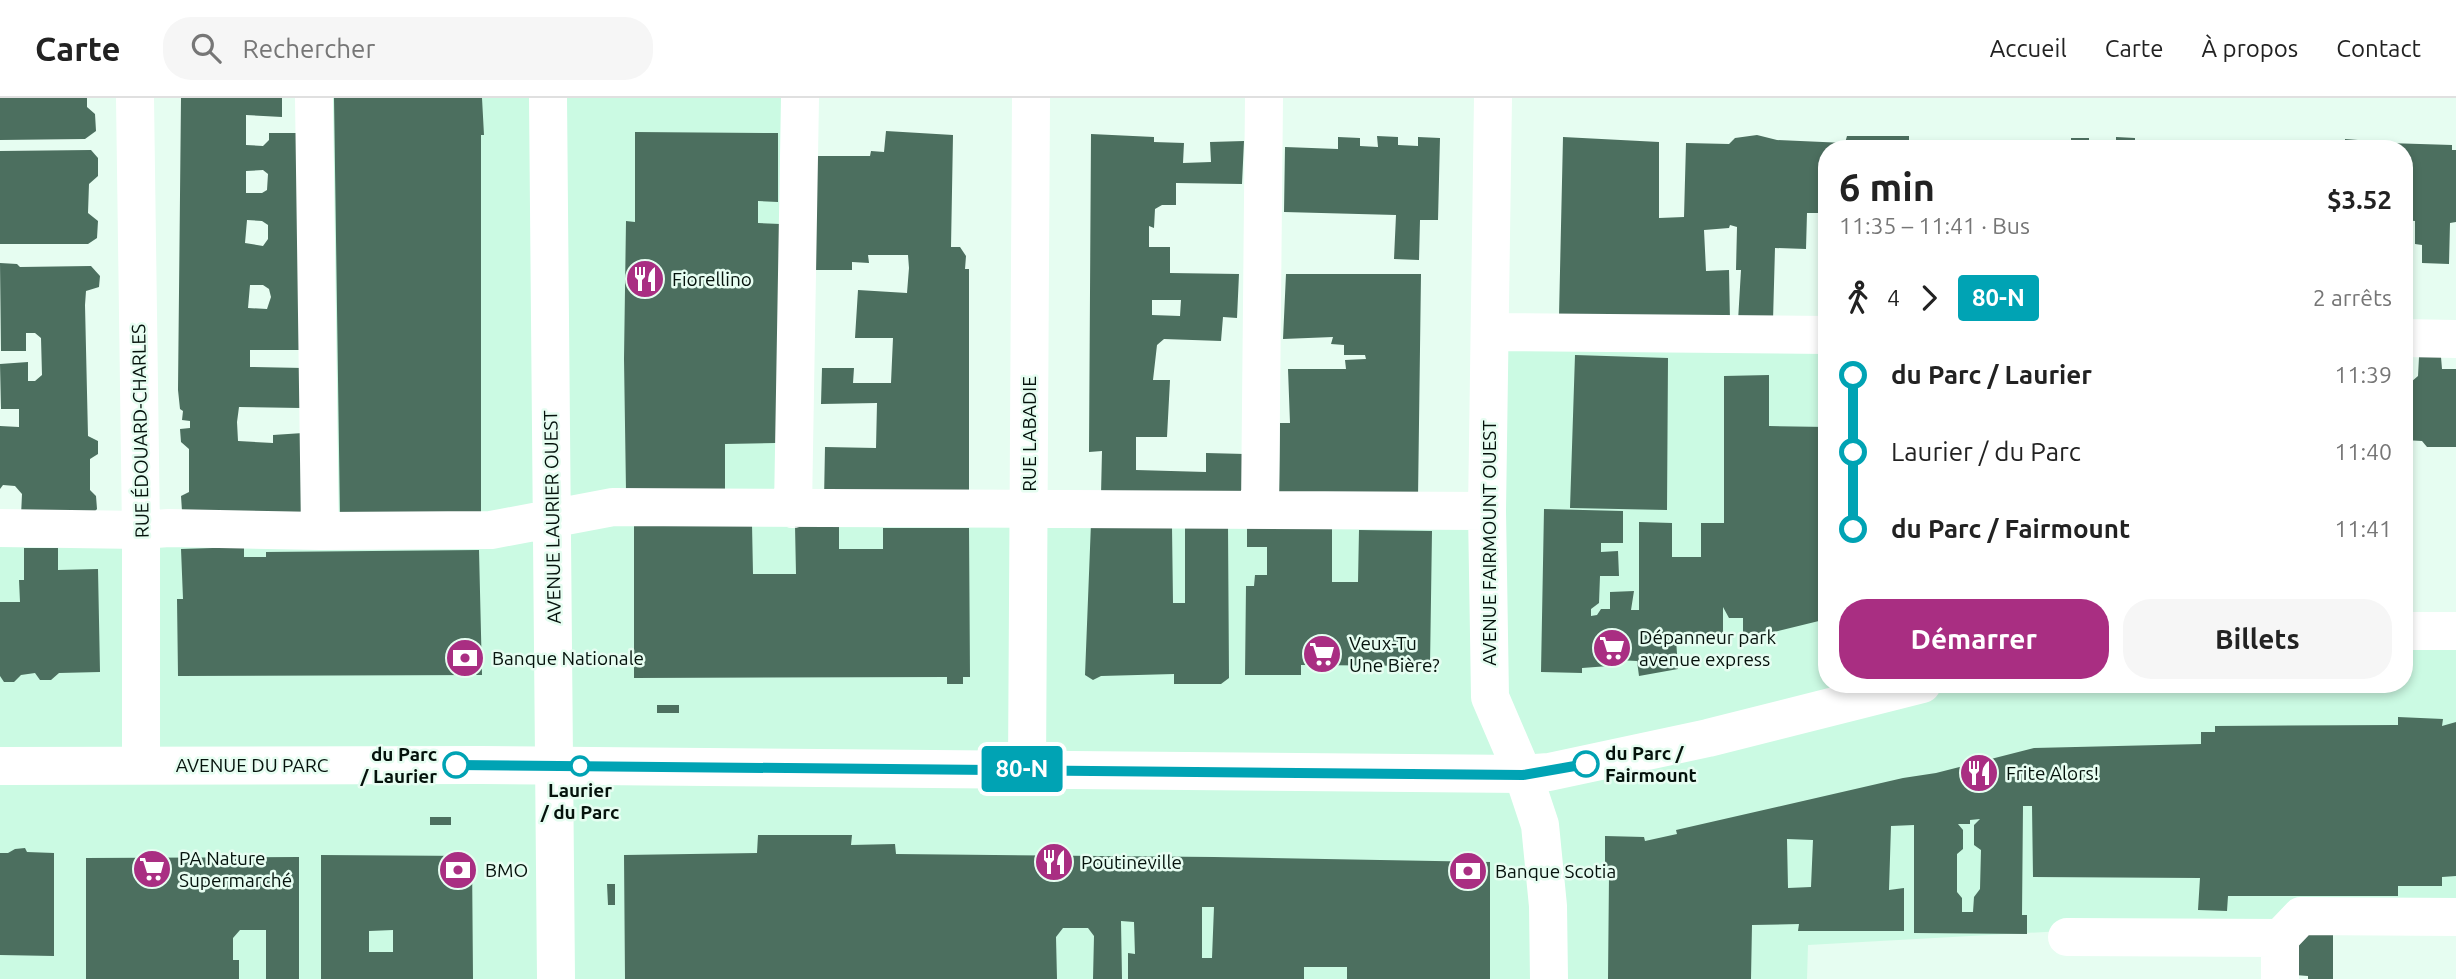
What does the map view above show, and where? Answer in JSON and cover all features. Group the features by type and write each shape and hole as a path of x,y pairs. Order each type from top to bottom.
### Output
{"street":[{"name":"RUE ÉDOUARD-CHARLES","path":"135,98 141,530 141,765"},
{"path":"314,98 320,531"},
{"name":"AVENUE LAURIER OUEST","path":"548,98 556,979"},
{"path":"793,509 800,98"},
{"name":"RUE LABADIE","path":"1027,769 1031,98"},
{"path":"1260,509 1264,98"},
{"name":"AVENUE FAIRMOUNT OUEST","path":"1493,98 1487,511 1490,697 1523,775 1540,825 1549,931 1549,979"},
{"path":"1490,332 1818,335"},
{"path":"2413,338 2456,339"},
{"path":"0,528 491,530 613,507 1487,511"},
{"path":"2413,631 2456,631"},
{"name":"AVENUE DU PARC","path":"0,766 554,766 1523,775 1549,772 1708,737 1886,693"},
{"path":"2280,979 2280,938 2301,916 2456,917"},
{"path":"2067,937 2280,938"}],"shaded area":[{"path":"314,98 800,98 794,509 1482,512 1490,332 1818,338 1818,693 2413,693 2413,631 2456,631 2456,930 2080,930 1808,945 1807,979 0,979 0,532 320,531"}],"building":[{"path":"0,98 87,98 87,107 95,114 96,131 85,139 0,140"},
{"path":"181,98 282,98 282,117 246,115 246,145 263,146 269,140 269,133 299,133 301,350 250,350 250,367 303,368 301,408 239,407 238,441 273,443 273,435 303,433 305,519 182,511 181,496 189,492 189,449 181,442 180,429 190,428 190,421 182,420 183,411 180,409","holes":["263,170 268,174 267,190 262,193 246,193 246,171","247,220 262,221 268,225 268,239 263,246 245,243","250,285 263,285 269,289 271,297 267,309 248,308"]},
{"path":"334,98 482,98 481,517 340,519"},
{"path":"886,131 953,135 951,247 960,247 966,256 965,269 969,269 969,502 824,500 825,447 876,448 877,403 821,404 822,368 854,368 853,383 891,383 893,338 855,338 858,290 907,293 909,268 908,255 868,255 869,263 852,262 852,270 816,270 815,156 870,156 871,151 884,152"},
{"path":"635,132 778,133 778,202 758,201 758,223 780,224 776,443 725,444 725,491 626,491 626,221 635,222"},
{"path":"1091,134 1154,137 1154,142 1184,143 1183,163 1211,162 1210,142 1244,141 1242,184 1176,183 1176,205 1162,205 1155,209 1154,228 1149,226 1149,247 1170,247 1170,273 1239,274 1237,318 1223,317 1221,341 1164,339 1157,345 1153,380 1170,380 1167,437 1136,437 1136,470 1206,472 1206,453 1245,454 1244,498 1101,495 1102,451 1089,452","holes":["1152,300 1181,300 1180,316 1152,315"]},
{"path":"1757,135 1777,140 1818,142 1818,213 1807,213 1806,249 1775,248 1773,321 1738,321 1741,270 1736,270 1737,227 1730,225 1729,228 1704,230 1706,271 1729,270 1730,321 1559,316 1563,137 1659,142 1659,218 1684,217 1686,143 1729,144 1735,138"},
{"path":"1377,136 1398,137 1398,145 1418,146 1418,137 1440,138 1438,220 1420,220 1419,260 1394,259 1396,215 1284,212 1285,147 1338,149 1338,137 1360,138 1360,146 1378,147"},
{"path":"1847,136 1909,136 1909,140 1846,140"},
{"path":"2116,137 2135,140 2116,140"},
{"path":"2071,138 2089,140 2071,140"},
{"path":"2413,144 2452,145 2452,150 2456,150 2456,222 2450,223 2449,264 2422,263 2422,245 2415,244"},
{"path":"91,150 98,158 98,176 89,184 88,213 98,221 97,238 88,244 0,244 0,151"},
{"path":"0,263 17,264 20,267 91,266 100,276 99,287 86,291 85,305 88,436 98,441 98,454 90,459 90,490 96,496 97,509 90,517 21,516 22,494 15,486 3,485 0,489 0,426 19,427 19,409 1,409 0,364 28,362 28,381 35,381 42,375 41,338 35,333 26,333 26,351 1,351"},
{"path":"1286,274 1421,274 1418,498 1279,497 1280,423 1290,423 1288,369 1346,369 1345,360 1366,359 1365,355 1344,355 1344,345 1331,344 1333,337 1283,339"},
{"path":"1575,355 1668,358 1667,510 1570,508"},
{"path":"2419,357 2441,357 2442,369 2456,369 2456,447 2427,447 2422,441 2413,440 2413,380 2418,376"},
{"path":"1769,375 1769,426 1818,427 1818,621 1770,633 1743,634 1743,618 1729,618 1723,607 1723,638 1676,639 1678,669 1639,676 1637,661 1617,660 1609,666 1582,668 1582,673 1541,672 1544,509 1623,511 1623,543 1601,543 1601,552 1618,551 1619,576 1600,576 1599,603 1591,609 1591,616 1597,615 1601,609 1610,609 1610,592 1634,591 1631,610 1639,610 1639,522 1672,523 1672,557 1701,557 1701,523 1724,523 1724,376"},
{"path":"1091,523 1172,527 1173,603 1185,603 1185,526 1228,525 1229,678 1221,684 1174,684 1174,674 1101,676 1093,680 1085,675"},
{"path":"752,524 753,574 796,574 795,526 839,526 839,549 883,549 883,528 969,528 970,677 963,677 963,684 947,684 947,677 634,678 634,525"},
{"path":"1247,527 1332,527 1332,582 1358,582 1359,530 1432,531 1430,666 1301,665 1301,675 1245,675 1246,586 1254,586 1255,575 1267,575 1267,547 1247,547"},
{"path":"244,547 244,557 266,557 266,552 479,550 482,675 178,676 177,599 183,599 181,549"},
{"path":"24,548 58,548 58,570 98,569 100,672 59,673 51,680 40,680 35,673 21,675 14,682 4,682 0,676 0,602 20,602 19,580 24,580"},
{"path":"657,705 679,705 679,713 657,713"},
{"path":"2398,717 2443,719 2442,726 2456,722 2456,876 2442,877 2442,886 2398,886 2398,896 2228,896 2227,911 2198,910 2200,878 2033,877 2032,806 2023,806 2022,915 2027,915 2027,934 1914,933 1914,825 1891,826 1889,890 1904,888 1904,931 1798,931 1799,924 1752,925 1751,979 1608,979 1609,876 1605,875 1605,836 1644,837 1645,841 1677,834 1676,830 1903,778 1936,773 2034,748 2201,744 2201,732 2215,732 2215,726 2398,725","holes":["1980,819 1974,825 1974,845 1981,850 1980,889 1974,897 1973,912 1962,912 1962,898 1957,892 1957,854 1963,849 1963,830 1958,824 1970,824 1970,820","1787,839 1813,840 1811,887 1788,888"]},
{"path":"430,817 451,817 451,825 430,825"},
{"path":"758,835 852,835 851,845 895,844 896,854 1490,862 1490,979 1347,979 1347,967 1304,967 1304,979 1128,979 1128,953 1135,954 1134,922 1121,921 1122,979 1093,979 1094,936 1088,928 1063,928 1056,937 1057,979 625,979 624,855 757,853","holes":["1202,907 1214,907 1212,958 1202,958"]},
{"path":"25,848 27,852 54,853 54,956 0,955 0,853"},
{"path":"321,855 472,856 473,979 321,979","holes":["393,930 393,952 369,952 369,931"]},
{"path":"299,857 299,979 266,979 266,930 240,930 233,938 233,960 239,960 239,979 86,979 86,858"},
{"path":"607,884 615,884 615,905 608,905"},
{"path":"2333,934 2333,979 2308,979 2308,976 2295,975 2296,935"}],"bus line":[{"name":"80-N","path":"456,765 1523,775 1586,764"}],"place":[{"name":"Fiorellino","path":"645,279"},
{"name":"Dépanneur park avenue express","path":"1612,648"},
{"name":"Veux-Tu Une Bière?","path":"1322,654"},
{"name":"Banque Nationale","path":"465,658"},
{"name":"du Parc / Fairmount","path":"1586,764"},
{"name":"du Parc / Laurier","path":"456,765"},
{"name":"Laurier / du Parc","path":"580,766"},
{"name":"Frite Alors!","path":"1979,773"},
{"name":"Poutineville","path":"1054,862"},
{"name":"PA Nature Supermarché","path":"152,869"},
{"name":"BMO","path":"458,870"},
{"name":"Banque Scotia","path":"1468,871"}]}
